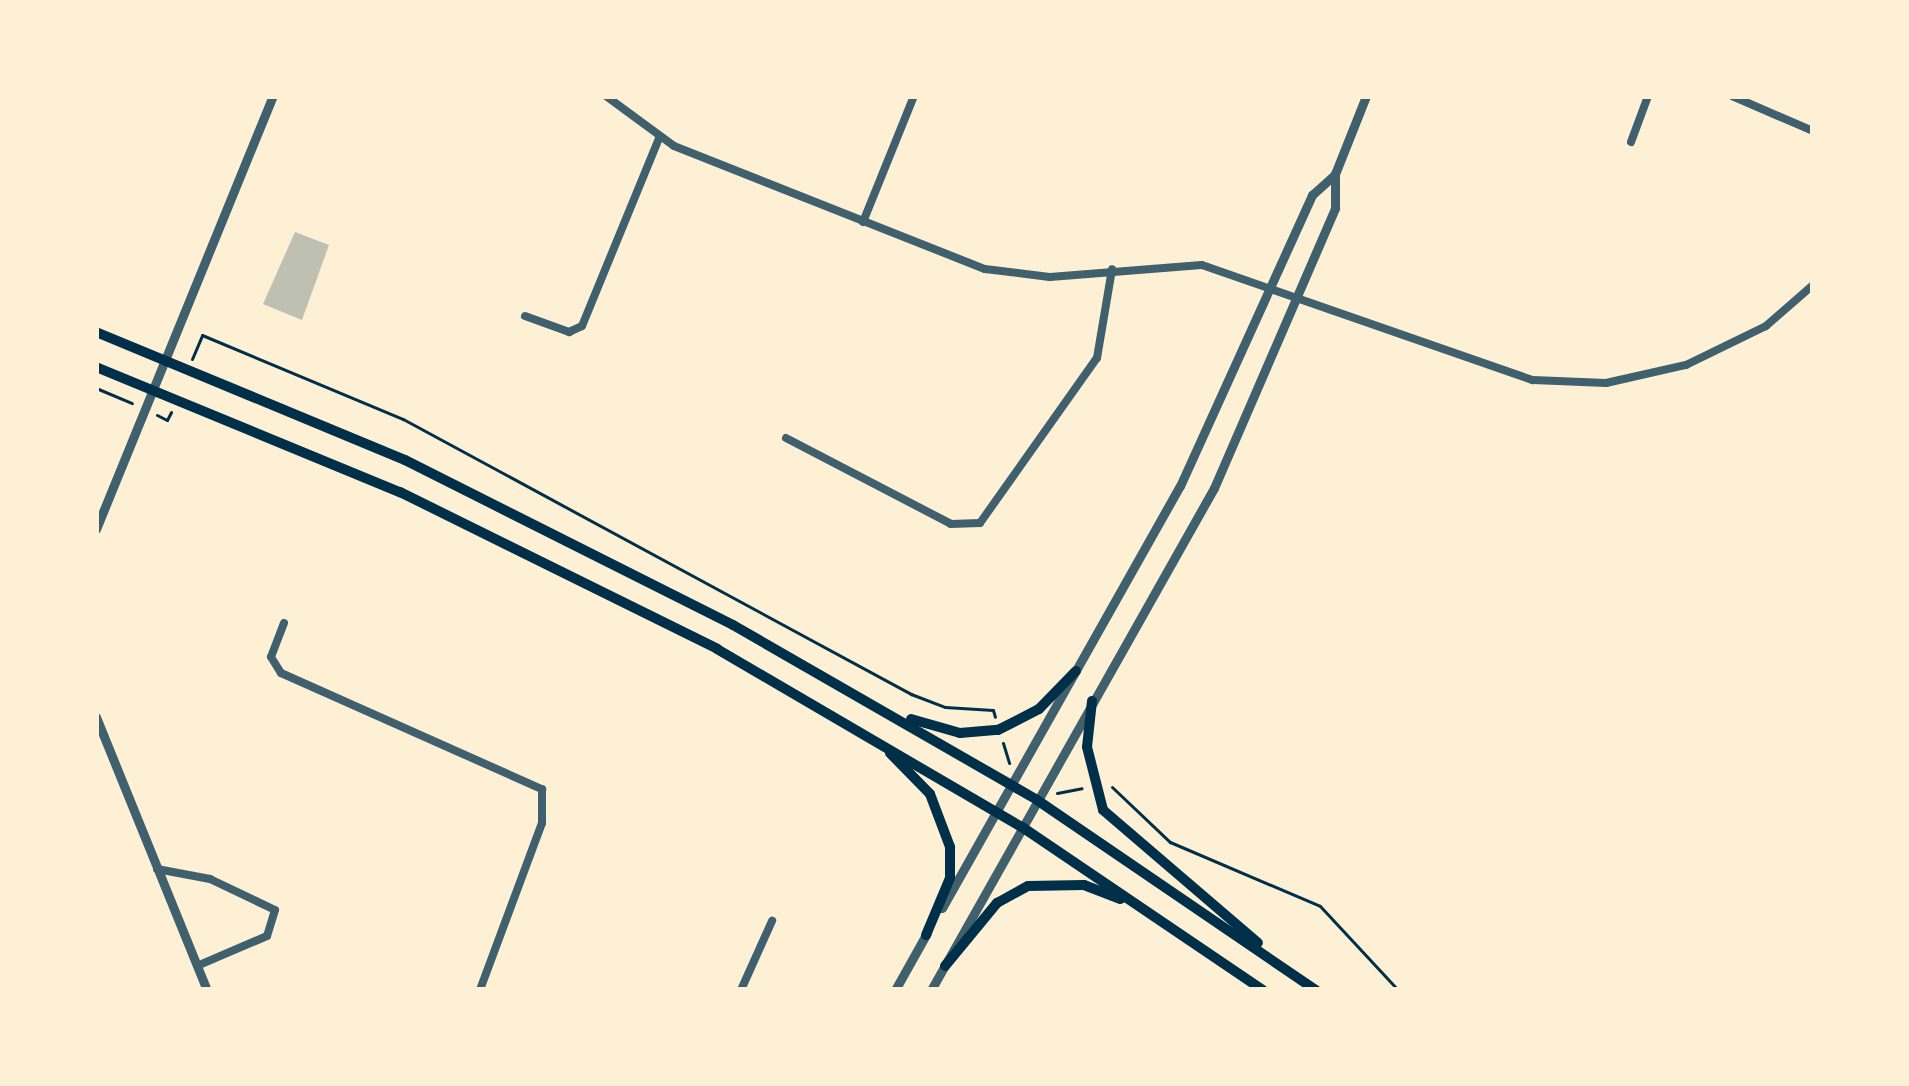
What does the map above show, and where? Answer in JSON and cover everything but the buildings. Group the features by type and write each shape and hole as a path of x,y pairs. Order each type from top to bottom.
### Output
{"main road":[{"path":"96,332 506,508 891,712 1037,800 1316,990"},
{"path":"96,367 543,560 879,742 1022,826 1263,990"},
{"path":"891,712 947,731 998,730 1039,709 1076,671"},
{"path":"1092,701 1089,767 1103,810 1139,847 1229,912 1273,959"},
{"path":"879,742 930,794 946,828 950,878 926,935"},
{"path":"945,966 997,902 1028,886 1084,885 1141,907"}],"street":[{"path":"96,530 273,96"},
{"path":"606,96 659,139 997,272 1050,278 1189,263 1496,372 1606,383 1713,355 1766,326 1813,285"},
{"path":"863,222 914,96"},
{"path":"931,990 1037,800 1053,791 1092,701 1214,488 1335,208 1334,174 1366,96"},
{"path":"1631,142 1648,96"},
{"path":"1732,96 1813,131"},
{"path":"525,316 569,332 582,326 659,139"},
{"path":"895,990 998,812 1012,785 1014,767 1076,671 1180,485 1312,195 1334,174"},
{"path":"786,438 951,524 974,526 993,511 1097,358 1112,269"},
{"path":"284,623 272,657 280,673 524,775 545,799 480,990"},
{"path":"96,717 207,990"},
{"path":"156,869 210,879 275,910 271,933 197,966"},
{"path":"740,990 772,921"}],"path":[{"path":"202,335 403,419 911,694 945,707 994,710"},
{"path":"96,388 121,398"},
{"path":"1001,737 1014,767"},
{"path":"1096,784 1109,782 1170,842 1320,906 1398,990"},
{"path":"1053,791 1083,788"}]}
